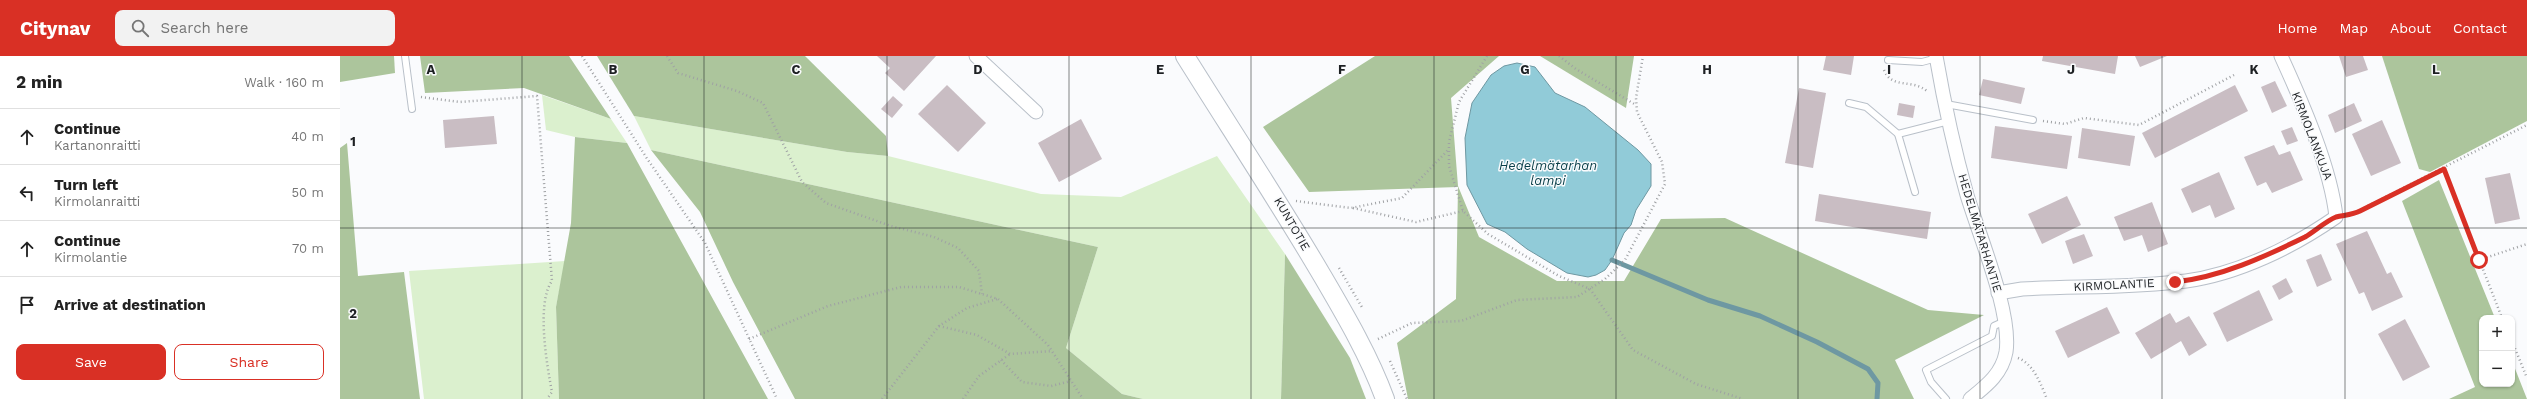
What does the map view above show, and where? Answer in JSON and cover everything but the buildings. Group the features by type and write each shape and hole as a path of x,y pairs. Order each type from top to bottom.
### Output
{"street":[{"path":"976,56 1036,112"},
{"name":"KUNTOTIE","path":"1185,56 1275,195 1334,296 1378,380 1385,399"},
{"name":"KIRMOLANKUJA","path":"2281,56 2326,170 2334,194 2336,217"},
{"name":"HEDELMÄTARHANTIE","path":"1936,57 1949,120 1967,193 2005,320 2006,354 1993,381 1970,399"},
{"name":"KIRMOLANTIE","path":"1998,293 2022,289 2187,281 2222,272 2274,253 2317,230 2336,217"}],"lane":[{"path":"405,56 412,109"},
{"path":"1888,60 1922,62 1936,57"},
{"path":"1848,103 1866,107 1898,134 1915,192"},
{"path":"1946,104 2033,120"},
{"path":"1898,134 1949,120"},
{"path":"1946,399 1931,382 1926,370 1992,336 1994,326 2005,320"}],"path":[{"path":"582,56 646,157 705,243 777,399"},
{"path":"668,56 678,73 737,91 763,103 802,182 826,203 892,226 934,237 958,248 979,271 982,294"},
{"path":"1486,56 1459,102 1449,149 1449,166 1463,211 1488,234 1559,276 1590,289 1633,350 1696,384 1743,399"},
{"path":"1559,56 1576,69 1636,106"},
{"path":"1378,339 1412,323 1461,321 1517,300 1577,297 1590,289 1625,260 1665,184 1662,162 1637,112 1636,106 1643,56"},
{"path":"2033,120 2065,124 2084,118 2139,125 2234,75"},
{"path":"410,95 460,102 537,96 552,281 546,290 545,349 552,392 547,399"},
{"path":"2336,217 2348,216 2360,211 2527,125"},
{"path":"1351,208 1402,198 1449,149"},
{"path":"2444,169 2501,315"},
{"path":"1296,201 1351,208 1416,222 1463,211"},
{"path":"2479,260 2527,244"},
{"path":"749,339 828,306 901,287 959,287 998,299 1052,351 1083,399"},
{"path":"882,399 939,326 967,308 998,299"},
{"path":"939,326 978,335 1010,354"},
{"path":"2515,348 2527,378"},
{"path":"963,399 979,376 1010,354 1052,351"},
{"path":"2006,354 2025,361 2047,399"},
{"path":"1001,360 1022,382 1051,386 1072,381"}],"green space":[{"path":"340,56 394,56 395,73 340,82"},
{"path":"420,56 569,56 611,119 524,88 425,93"},
{"path":"597,56 805,56 886,136 888,156 847,152 634,116"},
{"path":"1375,56 1499,56 1451,98 1458,186 1479,237 1557,281 1624,281 1661,219 1725,218 1928,310 1984,315 1895,360 1914,399 1408,399 1397,343 1456,299 1458,187 1309,192 1263,127"},
{"path":"1540,56 1634,56 1626,108"},
{"path":"2382,56 2527,56 2527,121 2430,172 2419,169"},
{"path":"542,95 611,119 627,143 575,137 546,130"},
{"path":"634,116 847,152 888,156 1041,194 1121,197 1217,156 1285,254 1281,399 1143,399 1122,394 1066,348 1098,247 651,150"},
{"path":"575,137 627,143 768,399 559,399 556,307 571,223"},
{"path":"347,143 358,276 404,272 420,399 340,399 340,148"},
{"path":"651,150 1098,247 1066,348 1122,394 1143,399 795,399 733,282 700,212"},
{"path":"2439,180 2494,315 2479,315 2479,387 2515,387 2515,369 2527,399 2449,399 2475,387 2402,201"},
{"path":"1285,254 1350,358 1366,399 1281,399"},
{"path":"565,261 556,307 559,399 424,399 409,271"}],"water":[{"name":"Hedelmätarhan lampi","path":"1517,63 1535,67 1555,93 1585,107 1638,150 1651,164 1651,186 1636,210 1631,225 1624,233 1612,260 1605,270 1596,275 1588,277 1567,273 1527,249 1505,232 1487,224 1467,185 1465,138 1472,103 1491,75 1504,66"}],"waterway":[{"path":"1612,260 1708,300 1760,316 1817,342 1868,369 1878,383 1877,399"}],"route":[{"path":"2175,282 2187,281 2216,274 2274,253 2317,230 2336,217 2348,216 2360,211 2408,185 2444,169 2479,260"}]}
